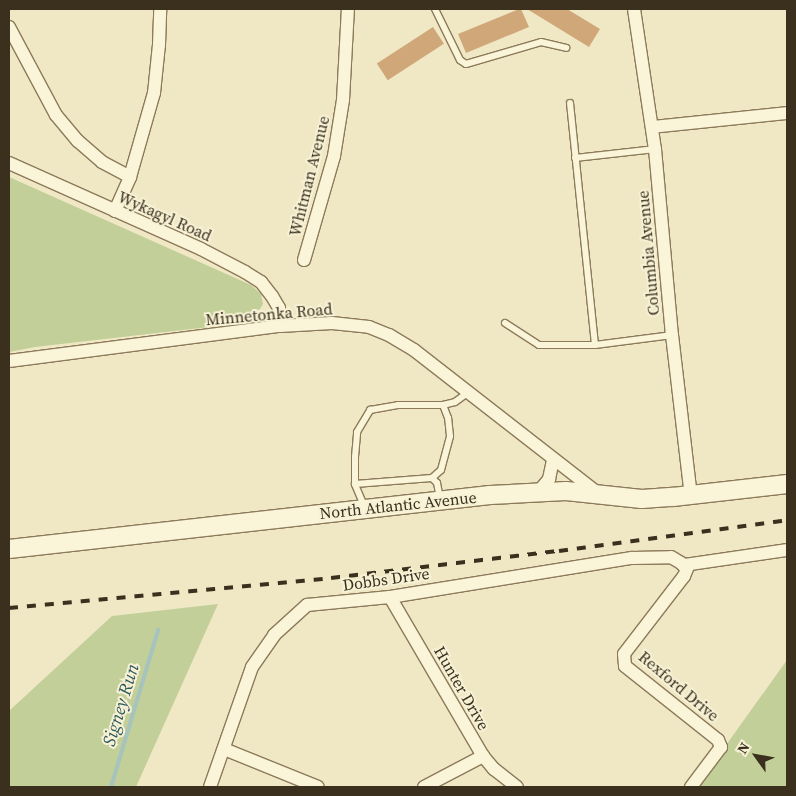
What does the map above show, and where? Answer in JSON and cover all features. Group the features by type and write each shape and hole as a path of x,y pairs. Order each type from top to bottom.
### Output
{"street":[{"path":"115,211 130,177 154,92 159,45 160,9"},
{"name":"Whitman Avenue","path":"304,260 334,156 343,100 348,9"},
{"name":"Columbia Avenue","path":"634,9 655,150 672,335 691,496"},
{"path":"9,27 56,115 78,141 102,162 130,177"},
{"path":"652,127 787,112"},
{"name":"Wykagyl Road","path":"9,163 201,249 261,282 279,308 280,326"},
{"name":"Minnetonka Road","path":"9,360 280,326 332,323 369,327 389,335 414,350 553,460 598,493"},
{"path":"539,491 549,479 553,460"},
{"name":"North Atlantic Avenue","path":"9,550 441,500 539,491 598,493 642,499 691,496 787,484"},
{"name":"Dobbs Drive","path":"210,787 252,667 274,635 292,616 307,605 390,597 632,558 670,557 680,563 787,550"},
{"name":"Rexford Drive","path":"680,563 687,569 684,576 624,654 625,666 718,740 721,747 691,787"},
{"name":"Hunter Drive","path":"390,597 483,756 517,787"},
{"path":"224,749 318,787"},
{"path":"424,787 483,756"}],"lane":[{"path":"435,9 460,60 466,64 541,42 566,48"},
{"path":"570,103 595,345"},
{"path":"575,158 655,150"},
{"path":"505,324 539,344 595,345 672,335"},
{"path":"366,509 355,484 357,432 370,410 398,405 443,405 455,402 469,392"},
{"path":"355,484 432,478 440,470 450,436 443,405"},
{"path":"432,478 436,483 441,500"}],"green space":[{"path":"9,177 251,285 261,294 263,304 256,316 244,323 35,347 9,352"},
{"path":"218,604 136,787 9,787 9,711 112,616"},
{"path":"787,660 787,787 696,787"}],"building":[{"path":"521,9 529,27 466,53 458,34"},
{"path":"527,9 567,9 600,29 589,47"},
{"path":"433,27 444,44 388,80 377,63"}],"waterway":[{"name":"Signey Run","path":"111,787 158,630"}],"railway":[{"path":"9,608 331,578 559,551 787,520"}]}
